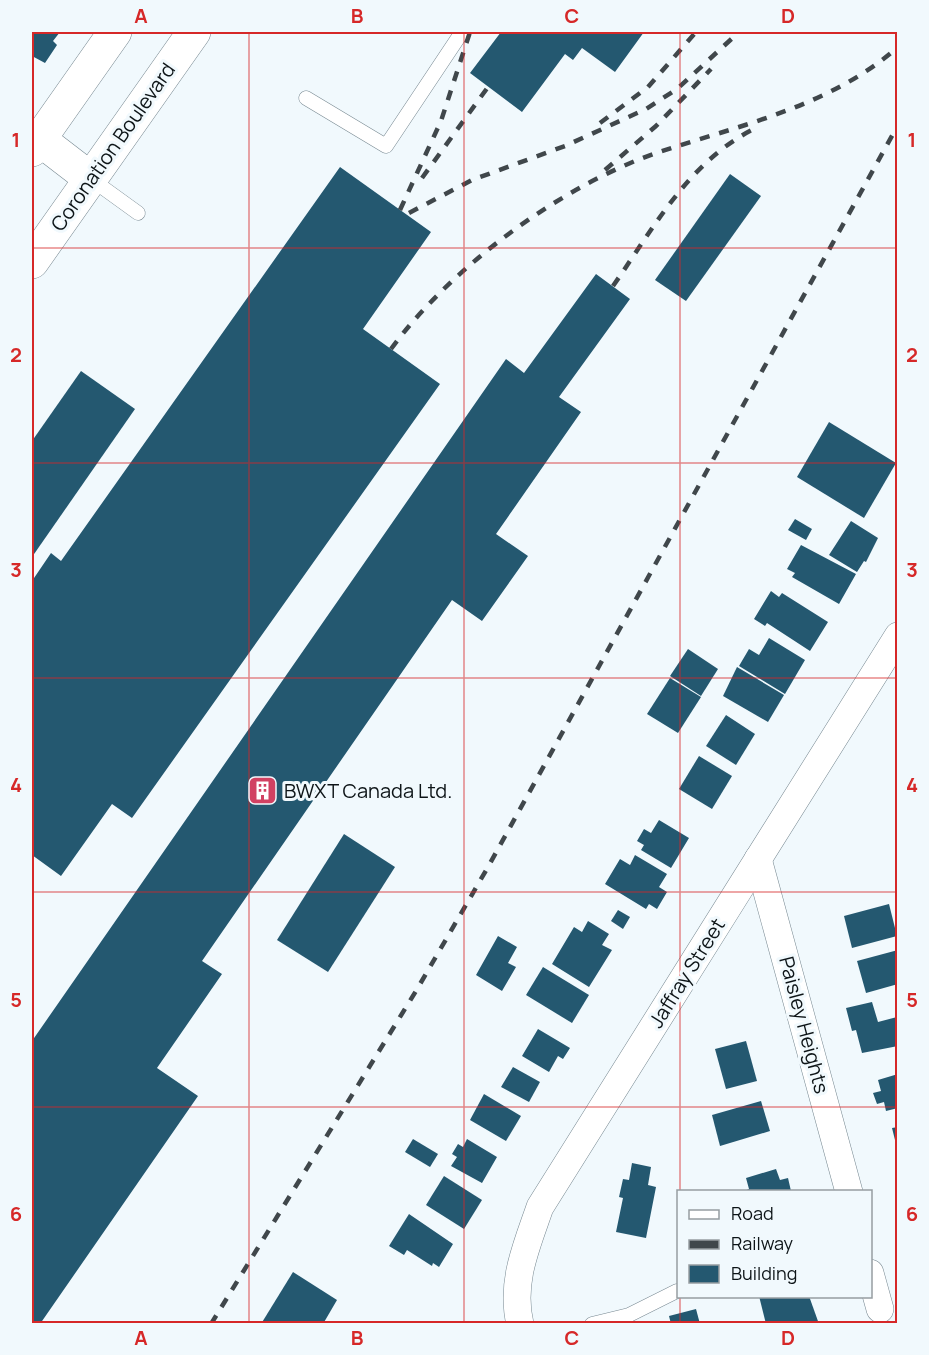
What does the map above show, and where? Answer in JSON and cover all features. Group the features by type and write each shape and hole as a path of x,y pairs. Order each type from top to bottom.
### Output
{"main road":[{"path":"91,179 34,141 115,32"},
{"name":"Coronation Boulevard","path":"32,262 194,32"}],"street":[{"name":"Jaffray Street","path":"520,1323 516,1310 517,1275 540,1207 897,636"},
{"name":"Paisley Heights","path":"758,860 849,1190"},
{"path":"872,1280 880,1309"}],"lane":[{"path":"306,98 386,146 462,32"},
{"path":"91,179 138,213"},
{"path":"592,1323 629,1315 677,1291"}],"building":[{"path":"32,32 60,32 53,41 57,45 45,63 32,56"},
{"path":"501,32 644,32 615,72 582,48 573,60 565,54 522,112 470,73"},
{"path":"340,167 431,232 363,329 440,384 132,818 112,804 61,876 32,855 32,581 51,553 61,561"},
{"path":"730,174 761,196 686,301 655,280"},
{"name":"BWXT Canada Ltd.","path":"596,274 630,299 559,397 581,412 496,534 528,556 482,621 452,600 202,961 222,974 157,1068 198,1096 40,1324 32,1324 32,1041 506,359 524,373"},
{"path":"81,371 135,409 32,557 32,441"},
{"path":"829,422 896,463 864,518 797,477"},
{"path":"795,519 812,529 806,540 788,530"},
{"path":"851,521 878,538 866,562 864,561 857,572 829,555"},
{"path":"801,545 856,574 839,604 792,577 795,573 787,569"},
{"path":"771,591 779,597 782,593 828,622 810,651 767,623 765,626 754,619"},
{"path":"769,638 805,660 785,694 739,666 749,649 759,655"},
{"path":"688,649 718,669 701,696 670,676"},
{"path":"737,667 784,695 768,722 723,696"},
{"path":"670,678 701,697 678,733 647,714"},
{"path":"726,715 755,734 736,765 706,746"},
{"path":"699,756 732,776 712,809 679,789"},
{"path":"659,820 689,838 671,868 641,850 644,845 637,841 644,829 651,833"},
{"path":"344,834 395,867 328,972 277,940"},
{"path":"635,855 667,874 659,887 667,892 657,909 649,904 646,909 605,884 620,859 630,865"},
{"path":"889,904 897,936 852,948 844,916"},
{"path":"618,910 630,917 623,929 611,921"},
{"path":"588,921 609,934 602,945 612,950 589,987 552,964 574,927 582,932"},
{"path":"498,936 517,947 508,963 516,967 502,991 476,975"},
{"path":"898,950 898,984 866,993 857,961"},
{"path":"543,967 589,995 572,1023 526,995"},
{"path":"872,1002 878,1022 897,1017 898,1046 862,1053 856,1030 852,1031 846,1008"},
{"path":"538,1029 570,1048 563,1059 558,1056 549,1072 522,1056"},
{"path":"746,1041 757,1081 726,1089 715,1049"},
{"path":"513,1067 540,1082 529,1102 501,1087"},
{"path":"898,1074 898,1108 886,1111 884,1102 877,1104 873,1093 881,1091 878,1080"},
{"path":"484,1094 521,1116 506,1141 470,1120"},
{"path":"761,1101 770,1131 720,1146 712,1115"},
{"path":"898,1127 898,1148 897,1148 892,1128"},
{"path":"413,1139 438,1154 430,1167 405,1152"},
{"path":"467,1139 497,1157 482,1183 451,1166 457,1157 452,1154 458,1144 463,1147"},
{"path":"632,1163 651,1167 648,1185 656,1187 646,1238 616,1232 623,1198 619,1197 623,1179 629,1180"},
{"path":"776,1169 780,1180 788,1178 791,1190 747,1190 749,1189 746,1178"},
{"path":"444,1176 482,1200 464,1229 426,1205"},
{"path":"409,1214 453,1244 439,1267 433,1263 432,1266 407,1250 404,1255 389,1246"},
{"path":"293,1272 337,1300 323,1324 261,1324"},
{"path":"760,1298 810,1298 819,1324 766,1324"},
{"path":"696,1309 700,1324 671,1324 669,1316"}],"railway":[{"path":"400,210 441,121 470,32"},
{"path":"600,123 648,87 696,32"},
{"path":"409,213 472,180 565,146 646,109 677,89 739,32"},
{"path":"391,349 416,318 445,288 477,259 547,207 585,185 659,152 784,112 815,99 872,67 898,47"},
{"path":"605,170 656,126 711,69"},
{"path":"422,178 488,87"},
{"path":"211,1324 416,991 488,867 898,125"},
{"path":"613,286 658,220 691,178 710,159 754,129"}],"place":[{"name":"BWXT Canada Ltd.","path":"263,791"}]}
